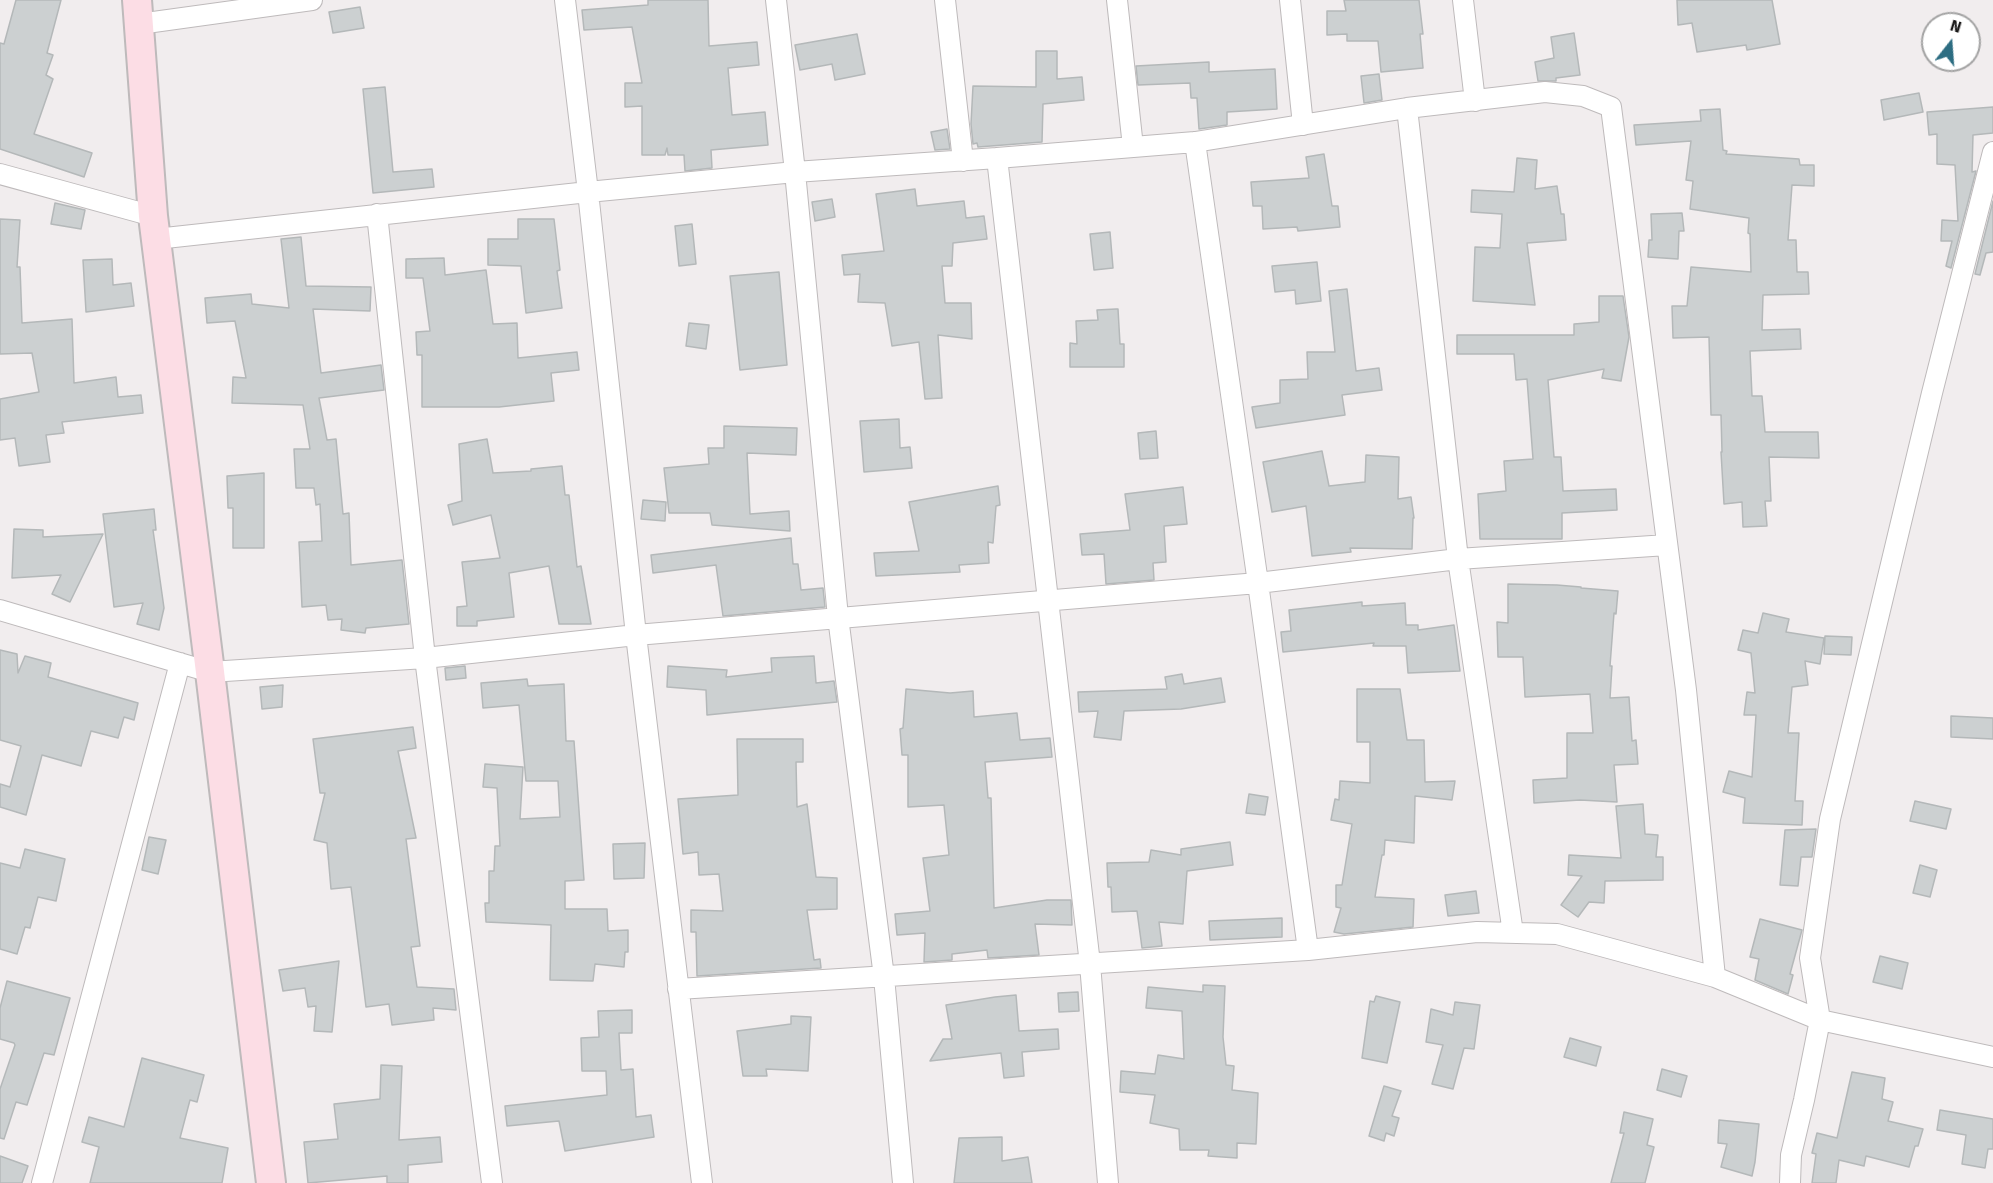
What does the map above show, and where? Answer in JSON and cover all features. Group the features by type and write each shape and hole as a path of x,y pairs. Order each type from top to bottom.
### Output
{"street":[{"path":"271,1183 155,228 138,12 312,0"},
{"path":"565,0 636,635 702,1183"},
{"path":"776,0 838,617 884,977 903,1183"},
{"path":"945,0 963,161"},
{"path":"1117,0 1133,147"},
{"path":"1290,0 1303,125"},
{"path":"1463,0 1475,101"},
{"path":"0,174 155,228 377,214 795,172 1195,142 1407,108 1545,92 1583,96 1611,107 1686,690 1715,977"},
{"path":"1407,108 1458,559 1513,933"},
{"path":"1195,142 1308,950"},
{"path":"1790,1183 1791,1155 1820,1020 1810,958 1830,819 1993,152"},
{"path":"997,158 1089,964 1108,1183"},
{"path":"377,214 426,658 492,1183"},
{"path":"0,610 210,672 426,658 636,635 1258,583 1458,559 1666,545"},
{"path":"42,1183 180,663"},
{"path":"678,989 1308,950 1477,932 1557,934 1715,977 1820,1020 1993,1057"}],"building":[{"path":"16,0 61,0 47,53 53,55 46,75 53,79 34,134 92,153 84,177 0,149 0,43 4,44"},
{"path":"648,0 708,0 709,46 757,42 759,65 728,68 732,115 765,112 768,145 711,150 712,168 685,171 684,155 668,155 667,148 665,155 642,155 642,106 625,107 625,83 642,83 632,27 584,30 582,10 648,5"},
{"path":"1344,0 1419,0 1423,34 1420,34 1423,68 1381,72 1378,41 1347,41 1347,34 1327,35 1327,11 1346,11"},
{"path":"1677,0 1772,0 1780,44 1747,50 1746,45 1697,52 1692,23 1678,25"},
{"path":"360,7 364,28 333,33 329,12"},
{"path":"1574,33 1580,75 1556,78 1556,81 1538,81 1535,62 1554,58 1551,37"},
{"path":"857,34 865,74 835,80 832,64 800,70 795,45"},
{"path":"1036,51 1057,51 1057,79 1082,77 1084,100 1043,104 1042,142 978,147 977,143 973,144 971,124 973,86 1036,87"},
{"path":"1209,62 1209,72 1275,69 1277,109 1227,112 1227,125 1199,129 1197,98 1191,98 1190,83 1138,85 1136,66"},
{"path":"1379,74 1382,100 1364,103 1361,76"},
{"path":"385,87 393,172 432,169 434,187 373,193 363,89"},
{"path":"1919,93 1923,112 1884,120 1881,100"},
{"path":"1993,107 1993,133 1973,135 1972,172 1976,171 1951,268 1946,266 1952,241 1941,241 1942,220 1958,221 1955,165 1937,164 1937,134 1929,135 1927,112"},
{"path":"1720,109 1723,150 1727,151 1726,154 1799,159 1800,165 1814,165 1814,186 1792,185 1788,240 1796,240 1797,272 1808,272 1809,294 1763,295 1762,330 1800,329 1801,349 1750,351 1752,396 1762,396 1765,432 1818,432 1819,458 1769,457 1771,501 1765,501 1767,526 1743,527 1742,502 1724,504 1721,415 1711,415 1709,337 1673,338 1672,306 1687,306 1691,267 1751,272 1749,218 1690,209 1693,181 1686,180 1691,141 1636,145 1634,125 1701,121 1700,110"},
{"path":"947,129 950,149 935,150 931,132"},
{"path":"1324,154 1332,206 1338,206 1340,227 1298,231 1297,227 1263,229 1262,206 1253,206 1251,182 1309,178 1306,157"},
{"path":"1517,158 1537,160 1535,189 1557,186 1561,214 1564,214 1566,240 1527,243 1535,305 1473,301 1475,247 1500,248 1502,214 1471,212 1472,190 1514,192"},
{"path":"915,189 917,206 964,201 966,218 984,216 987,239 953,243 952,266 942,266 945,303 971,303 972,339 938,335 942,398 925,399 919,342 892,346 885,303 858,302 860,274 844,275 842,255 884,251 876,194"},
{"path":"832,199 835,217 815,221 812,202"},
{"path":"1993,201 1993,252 1986,253 1980,275 1975,274"},
{"path":"55,203 85,210 81,229 51,224"},
{"path":"1682,213 1684,231 1679,231 1678,259 1648,257 1649,240 1652,240 1651,214"},
{"path":"0,219 20,220 17,267 20,267 22,323 72,319 74,383 116,377 118,397 141,395 143,413 62,422 64,433 46,435 50,462 19,466 15,438 0,440 0,399 39,392 32,353 0,354"},
{"path":"518,219 554,219 562,308 526,313 521,266 488,265 488,239 518,239"},
{"path":"692,224 696,264 679,266 675,226"},
{"path":"1110,232 1113,268 1094,270 1090,234"},
{"path":"301,237 306,286 371,287 370,311 313,309 321,373 381,365 384,390 319,398 327,440 336,439 343,514 349,513 351,565 402,560 409,624 366,628 365,633 341,630 342,619 328,620 326,605 302,607 299,542 322,541 320,504 316,505 314,488 296,488 294,449 310,449 303,405 232,403 233,377 246,378 235,321 207,323 205,298 251,294 252,304 289,308 281,239"},
{"path":"444,258 445,275 486,270 493,324 517,323 518,358 577,352 579,370 551,373 554,401 499,407 422,407 422,355 417,355 416,332 430,331 423,278 406,278 406,259"},
{"path":"112,259 113,285 131,283 134,306 86,312 83,260"},
{"path":"1317,262 1321,301 1296,304 1295,290 1275,292 1272,266"},
{"path":"779,272 787,365 740,370 730,276"},
{"path":"1347,289 1356,371 1379,368 1382,390 1342,395 1345,415 1256,428 1252,407 1280,403 1280,380 1308,379 1307,352 1335,352 1329,291"},
{"path":"1599,296 1623,296 1629,337 1621,381 1602,378 1604,369 1548,380 1554,457 1561,457 1563,491 1616,489 1617,510 1562,513 1562,539 1480,539 1478,494 1506,491 1504,461 1533,459 1527,379 1516,380 1514,354 1457,354 1457,335 1574,335 1574,324 1599,322"},
{"path":"1118,309 1120,344 1124,344 1124,367 1070,367 1070,343 1077,344 1076,321 1098,320 1097,310"},
{"path":"689,323 709,325 706,349 686,346"},
{"path":"899,419 900,448 910,447 912,468 864,472 860,421"},
{"path":"724,426 797,428 796,455 747,453 750,514 789,511 790,531 712,525 710,513 669,513 664,468 709,464 708,448 724,448"},
{"path":"1156,431 1158,458 1140,459 1138,433"},
{"path":"487,439 493,473 531,471 531,469 562,466 565,495 569,495 577,567 581,566 591,624 559,624 549,566 509,573 514,617 477,621 477,626 457,626 457,607 467,606 462,562 500,558 491,515 453,525 448,505 462,501 459,444"},
{"path":"1322,451 1329,486 1365,482 1366,455 1399,457 1398,499 1411,497 1414,518 1412,549 1350,548 1351,552 1312,556 1306,506 1272,512 1263,462"},
{"path":"264,473 264,548 233,548 233,508 228,508 227,476"},
{"path":"998,486 1000,505 996,506 993,543 988,542 989,563 959,565 960,572 876,576 874,553 919,551 909,502"},
{"path":"1183,487 1187,524 1164,526 1166,562 1153,563 1154,580 1106,584 1104,554 1082,555 1080,534 1130,530 1125,494"},
{"path":"643,500 666,502 665,521 641,519"},
{"path":"154,509 156,530 153,530 164,608 159,630 137,624 143,603 114,607 103,514"},
{"path":"14,529 43,530 43,537 103,534 70,602 52,594 61,575 12,578"},
{"path":"791,538 793,564 798,564 801,590 823,588 825,607 723,616 716,565 653,573 651,555"},
{"path":"1508,584 1557,585 1618,591 1610,666 1612,666 1610,698 1629,697 1632,741 1636,740 1638,764 1614,765 1617,802 1580,800 1534,803 1533,780 1567,778 1567,733 1593,733 1590,694 1525,697 1523,657 1498,657 1497,622 1508,623"},
{"path":"1362,602 1362,606 1405,603 1406,625 1418,625 1418,630 1454,625 1460,671 1408,673 1406,646 1373,646 1374,643 1283,652 1281,632 1291,631 1289,610"},
{"path":"1763,613 1789,619 1786,632 1824,638 1820,664 1805,661 1808,685 1792,687 1788,733 1799,733 1795,801 1803,801 1802,825 1743,823 1745,798 1723,792 1729,771 1752,777 1756,715 1744,715 1747,692 1755,693 1751,653 1738,650 1743,630 1758,633"},
{"path":"1825,636 1852,637 1851,655 1824,654"},
{"path":"0,650 17,654 18,673 25,656 51,663 48,677 138,703 134,720 124,717 118,738 91,731 81,766 42,755 26,815 0,807 0,784 10,787 21,746 0,740"},
{"path":"814,656 816,683 834,681 837,702 707,715 706,690 667,687 668,666 727,670 726,677 772,672 771,658"},
{"path":"465,666 466,678 446,680 445,668"},
{"path":"1182,674 1184,684 1221,678 1225,702 1181,709 1124,711 1121,740 1094,737 1098,711 1079,712 1078,692 1167,689 1165,677"},
{"path":"527,679 528,686 564,684 566,741 574,741 584,880 565,881 565,909 607,909 608,931 628,930 628,952 625,952 624,967 595,964 593,981 550,980 551,925 486,922 485,903 489,903 489,871 494,871 495,846 500,846 497,788 483,787 485,764 523,767 520,819 560,817 558,781 526,781 519,705 483,708 481,683"},
{"path":"283,685 282,707 262,709 260,687"},
{"path":"906,689 950,693 973,691 974,717 1017,713 1020,740 1050,738 1052,757 985,762 988,798 991,798 994,908 1047,900 1071,900 1072,925 1035,924 1039,955 988,958 987,950 952,954 952,960 924,962 925,933 897,935 895,914 930,911 923,858 949,855 944,805 908,807 908,755 902,755 900,729 903,728"},
{"path":"1357,689 1400,689 1407,740 1424,740 1425,782 1455,781 1452,800 1415,796 1414,843 1385,840 1375,897 1414,899 1413,927 1344,934 1334,932 1341,908 1336,907 1336,885 1342,885 1352,824 1331,820 1335,799 1339,800 1340,781 1370,783 1370,742 1357,742"},
{"path":"1951,716 1993,718 1993,739 1951,737"},
{"path":"413,727 416,748 398,751 416,838 406,839 420,946 411,947 417,987 454,989 456,1010 433,1008 434,1020 392,1025 389,1004 366,1007 351,887 331,889 327,843 314,840 325,793 320,793 313,739"},
{"path":"737,739 803,739 803,762 796,762 797,807 807,804 816,877 837,878 837,909 807,910 814,960 820,959 821,968 697,976 696,932 691,932 691,910 723,911 719,874 699,875 698,852 683,854 678,799 738,795"},
{"path":"1249,794 1268,797 1265,815 1246,813"},
{"path":"1915,801 1951,809 1946,829 1910,821"},
{"path":"1643,804 1645,834 1658,835 1656,857 1663,857 1663,880 1605,881 1604,903 1589,902 1578,917 1561,905 1582,876 1568,875 1569,855 1621,858 1616,806"},
{"path":"1816,829 1812,857 1801,857 1798,886 1780,885 1785,830"},
{"path":"149,837 166,840 158,874 142,870"},
{"path":"1230,842 1233,865 1187,871 1183,924 1159,922 1162,946 1142,948 1137,911 1112,912 1107,863 1149,862 1151,850 1181,855 1181,849"},
{"path":"645,843 644,878 614,879 613,844"},
{"path":"25,849 65,859 56,901 38,897 30,928 25,927 17,954 0,949 0,863 20,868"},
{"path":"1920,865 1937,870 1930,897 1913,893"},
{"path":"1476,891 1479,913 1448,916 1445,895"},
{"path":"1282,918 1282,937 1210,940 1209,921"},
{"path":"1760,919 1802,930 1790,974 1793,975 1788,994 1755,980 1759,959 1750,957"},
{"path":"1880,956 1908,963 1902,989 1873,982"},
{"path":"339,961 332,1032 314,1031 316,1006 308,1007 305,988 283,991 279,970"},
{"path":"7,981 70,998 54,1055 44,1053 27,1105 16,1102 4,1139 0,1138 0,1089 15,1045 0,1039 0,1008"},
{"path":"1203,985 1225,986 1223,1037 1226,1065 1234,1066 1232,1090 1258,1093 1256,1144 1237,1143 1237,1158 1208,1156 1209,1150 1180,1150 1179,1129 1150,1123 1155,1095 1120,1092 1121,1071 1155,1074 1158,1055 1184,1059 1182,1011 1146,1008 1148,987 1203,992"},
{"path":"1078,992 1079,1011 1059,1012 1058,993"},
{"path":"1016,995 1019,1031 1058,1029 1059,1049 1022,1052 1024,1076 1004,1078 1001,1053 930,1061 943,1039 952,1039 946,1005"},
{"path":"1376,996 1400,1002 1387,1063 1362,1058 1370,1001 1374,1002"},
{"path":"1455,1002 1480,1005 1474,1049 1464,1048 1453,1089 1432,1084 1443,1045 1426,1042 1431,1009 1453,1015"},
{"path":"632,1010 632,1033 619,1033 621,1070 633,1069 636,1117 651,1115 654,1137 565,1151 559,1121 507,1126 505,1106 607,1095 606,1071 582,1071 581,1038 599,1037 598,1011"},
{"path":"791,1016 811,1017 808,1071 766,1069 767,1076 743,1076 737,1031 791,1024"},
{"path":"1570,1038 1601,1047 1596,1066 1564,1057"},
{"path":"142,1058 204,1075 197,1102 190,1100 180,1138 228,1148 222,1183 90,1183 99,1147 82,1142 89,1117 124,1127"},
{"path":"381,1065 402,1066 399,1140 440,1137 442,1162 408,1165 408,1183 387,1183 387,1176 308,1183 304,1142 338,1139 334,1104 380,1099"},
{"path":"1662,1069 1687,1076 1681,1097 1657,1090"},
{"path":"1852,1072 1885,1078 1882,1099 1893,1102 1888,1121 1923,1129 1918,1146 1915,1146 1909,1167 1866,1156 1864,1166 1839,1160 1836,1183 1812,1183 1816,1154 1812,1153 1817,1133 1837,1138"},
{"path":"1384,1086 1401,1091 1392,1116 1399,1118 1394,1136 1386,1133 1384,1141 1369,1136"},
{"path":"1940,1110 1993,1119 1993,1149 1988,1149 1985,1168 1962,1164 1966,1135 1937,1130"},
{"path":"1624,1112 1653,1119 1647,1145 1654,1147 1645,1183 1611,1183 1624,1133 1620,1133"},
{"path":"1719,1120 1759,1124 1752,1176 1721,1167 1727,1144 1718,1143"},
{"path":"1002,1137 1002,1161 1028,1157 1032,1183 954,1183 959,1138"},
{"path":"0,1156 28,1166 22,1183 0,1183"}]}
